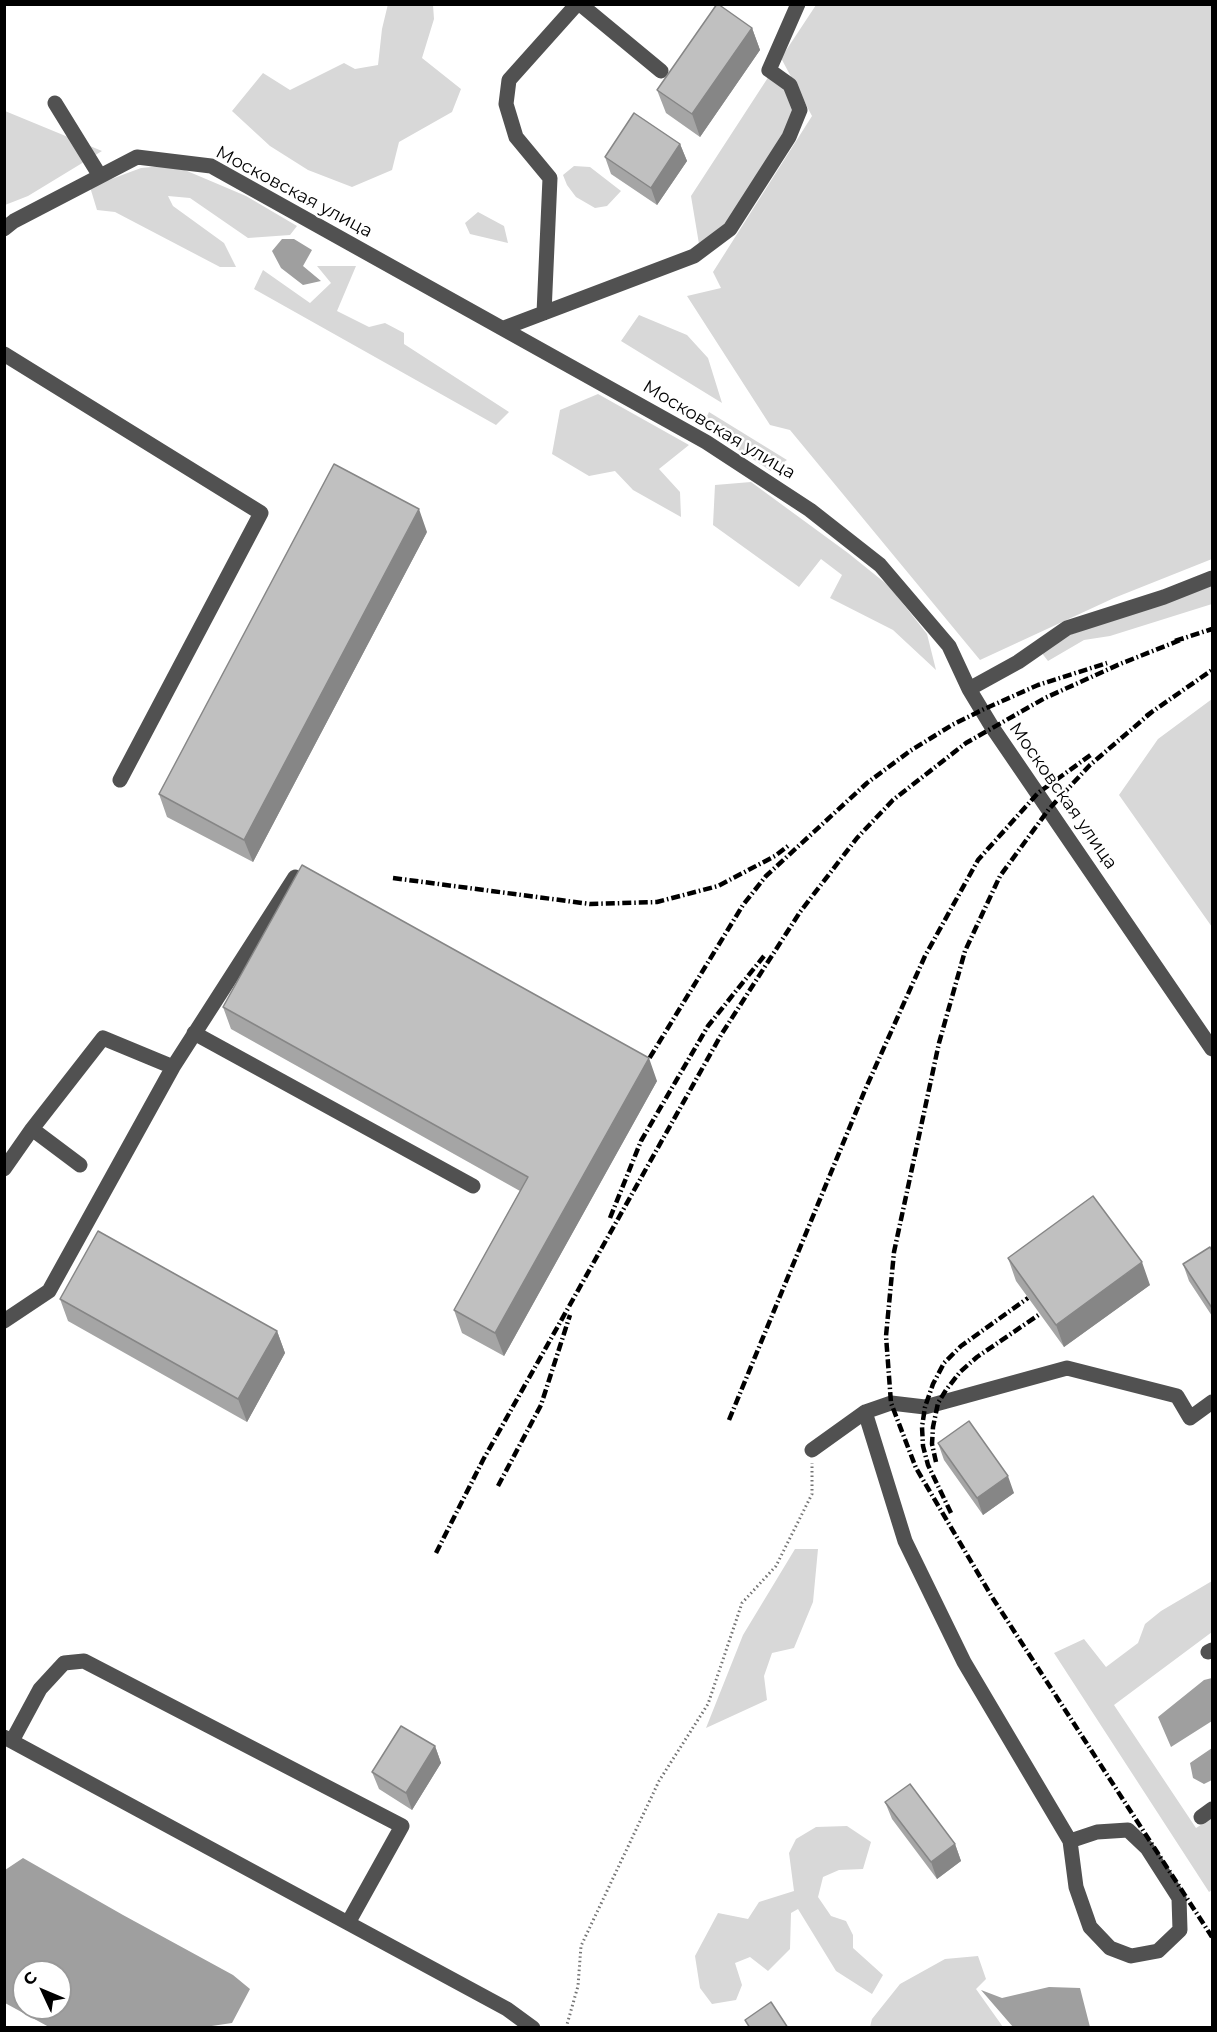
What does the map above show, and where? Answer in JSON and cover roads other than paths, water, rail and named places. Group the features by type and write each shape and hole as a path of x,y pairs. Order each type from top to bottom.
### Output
{"street":[{"path":"544,313 550,178 516,137 506,104 509,80 579,4 661,70"},
{"path":"504,328 694,256 730,229 789,137 800,110 790,85 769,70 798,4"},
{"path":"55,103 100,176"},
{"name":"Московская улица","path":"4,229 14,221 137,157 211,165 706,442 810,510 880,565 949,646 969,689 992,727 1212,1049"},
{"path":"4,354 261,513 120,780"},
{"path":"969,689 1018,662 1067,628 1164,597 1212,578"},
{"path":"4,1321 49,1291 173,1066 295,877"},
{"path":"194,1033 473,1186"},
{"path":"4,1169 103,1038 173,1066"},
{"path":"32,1129 81,1165"},
{"path":"813,1450 865,1412 891,1403 924,1407 1067,1368 1177,1396 1190,1418 1212,1402"},
{"path":"865,1412 910,1551 964,1662 1070,1841 1076,1887 1090,1927 1110,1948 1131,1956 1158,1951 1180,1930 1179,1898 1147,1848 1128,1830 1097,1832 1070,1841"},
{"path":"348,1923 402,1826 84,1661 64,1663 40,1689 8,1739 348,1923 507,2009 533,2028"}],"railway":[{"path":"1175,641 1212,629"},
{"path":"436,1553 483,1460 721,1035 800,912 857,838 893,800 966,743 1045,698 1183,639"},
{"path":"641,1072 743,905 766,876 867,783 910,751 952,725 1038,685 1107,663"},
{"path":"1146,716 1212,670"},
{"path":"1153,711 1090,765 1049,809 1000,876 965,951 939,1043 894,1252 886,1336 891,1403 916,1468 992,1597 1212,1937"},
{"path":"729,1420 865,1090 925,956 978,860 1038,793 1092,754"},
{"path":"393,878 590,904 657,902 718,886 775,856 788,846"},
{"path":"610,1218 641,1141 708,1026 764,956"},
{"path":"951,1513 928,1465 923,1446 922,1427 925,1407 933,1384 944,1363 961,1346 1028,1298"},
{"path":"936,1462 932,1444 933,1427 938,1403 946,1390 960,1372 977,1357 1040,1314"},
{"path":"498,1486 541,1405 570,1315"}]}
